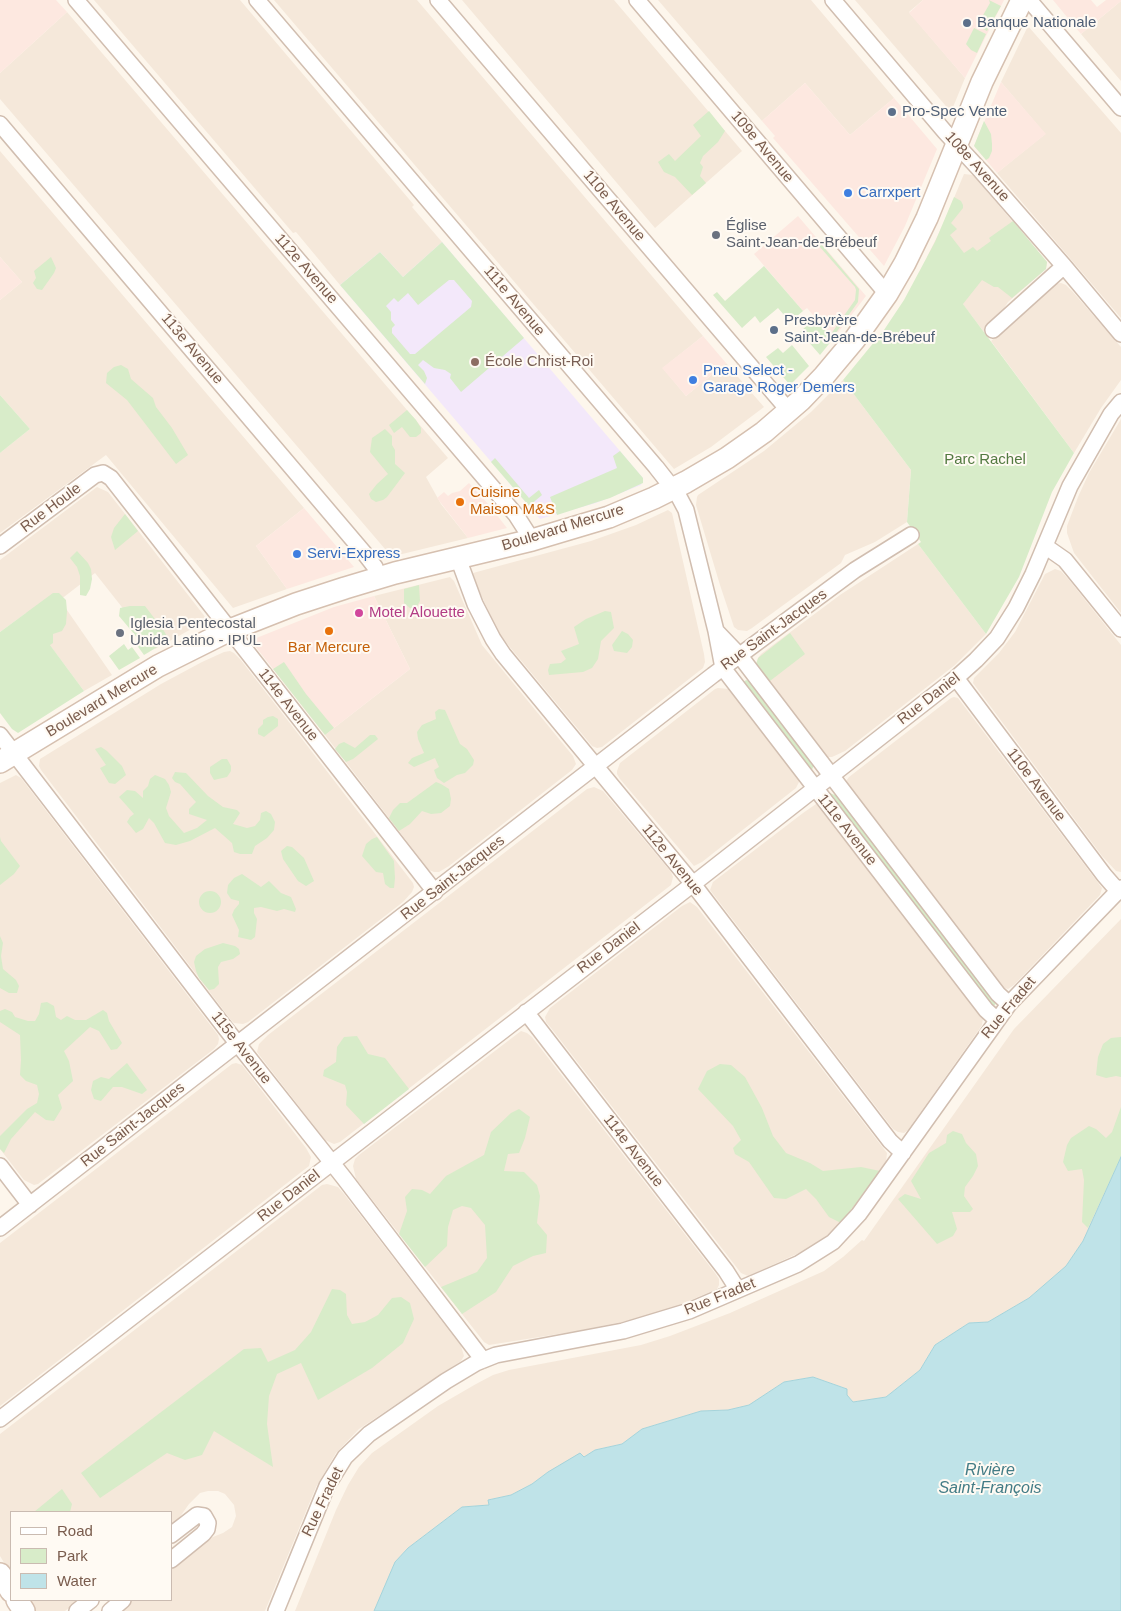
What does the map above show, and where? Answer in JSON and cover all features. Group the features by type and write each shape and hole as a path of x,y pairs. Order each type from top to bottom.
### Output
{"street":[{"name":"112e Avenue","path":"76,0 510,508 523,524 532,540"},
{"name":"111e Avenue","path":"257,0 673,489 686,510 716,631 723,668 986,1010 997,1020"},
{"name":"110e Avenue","path":"438,0 789,411"},
{"name":"109e Avenue","path":"637,0 887,294"},
{"name":"108e Avenue","path":"833,0 1121,334"},
{"name":"Boulevard Mercure","path":"7,758 158,666 230,630 306,600 378,578 532,540 609,517 673,489 747,444 789,411 824,376 855,339 887,294 923,227 982,82 1022,0"},
{"path":"1029,0 1121,108"},
{"name":"113e Avenue","path":"0,124 369,558 375,567 378,578"},
{"path":"993,330 1064,266"},
{"name":"Rue Daniel","path":"1,1419 815,789 956,678 988,649 1006,626 1028,586 1070,486 1103,427 1121,402"},
{"name":"Rue Houle","path":"0,546 95,475 103,473"},
{"name":"114e Avenue","path":"103,473 111,478 435,892"},
{"name":"Rue Saint-Jacques","path":"0,1228 723,668 855,570 911,535"},
{"path":"1044,546 1065,560 1121,629"},
{"name":"112e Avenue","path":"458,558 475,604 498,646 693,884 890,1141 903,1153"},
{"name":"111e Avenue","path":"716,631 740,656 992,986 1009,1004"},
{"name":"110e Avenue","path":"956,678 1104,875 1120,889"},
{"name":"115e Avenue","path":"0,734 7,758 332,1163 483,1360"},
{"name":"Rue Fradet","path":"276,1611 327,1486 345,1457 382,1424 446,1381 483,1360 504,1353 636,1327 689,1311 798,1264 833,1242 860,1214 1009,1004 1120,889"},
{"name":"114e Avenue","path":"526,1012 726,1271 738,1290"},
{"path":"0,1166 30,1205"},
{"path":"172,1534 197,1515 204,1516 208,1523 207,1529 203,1534 172,1559"},
{"path":"0,1574 10,1589"},
{"path":"77,1611 90,1601"},
{"path":"110,1611 122,1601"}],"shaded area":[{"path":"0,0 56,0 67,12 0,73"},
{"path":"94,0 240,0 414,205 412,207 442,242 403,277 380,252 340,285 296,232 293,233"},
{"path":"274,0 417,0 703,336 663,368 686,396 726,363 764,407 711,447 674,469"},
{"path":"462,0 614,0 742,151 655,228"},
{"path":"658,0 811,0 894,98 850,135 805,83 762,121"},
{"path":"855,0 923,0 909,12 965,78 951,112"},
{"path":"923,0 1004,0 965,78 909,13"},
{"path":"1053,0 1091,0 1097,7 1106,0 1121,1 1081,34"},
{"path":"1121,1 1121,81 1081,34"},
{"path":"67,12 448,458 426,477 441,504 468,538 391,556 0,99 0,73"},
{"path":"1028,26 1121,133 1121,318 997,173 1045,134 1001,82"},
{"path":"1001,82 1046,134 997,173 974,146"},
{"path":"805,83 850,135 894,98 937,149 905,226 884,266 773,138 775,136 762,121"},
{"path":"0,151 304,508 256,546 287,589 233,608 106,455 0,533 0,453 30,429 0,395 0,300 22,282 0,257"},
{"path":"964,174 973,175 1047,262 1046,269 1008,302 998,317 984,332 927,257"},
{"path":"798,216 866,296 833,339 807,308 803,311 754,254"},
{"name":"École Christ-Roi","path":"442,242 643,478 641,485 596,503 540,519 340,285 380,252 403,277"},
{"path":"0,257 22,282 0,300"},
{"path":"1061,283 1072,291 1121,347 1121,380 1101,408 1074,453 991,341 1056,284"},
{"path":"703,336 726,363 686,396 662,368"},
{"path":"843,380 911,470 907,522 875,542 845,555 841,563 752,628 747,631 738,630 734,627 720,585 696,505 697,497 764,451 811,412"},
{"path":"1121,419 1121,613 1074,553 1067,533 1067,526 1089,473"},
{"path":"469,483 507,528 468,538 437,498 444,492 448,496 460,491"},
{"path":"97,487 108,492 206,618 206,621 155,649 95,573 60,600 112,675 84,691 26,613 0,632 0,560"},
{"path":"304,508 354,567 287,589 256,546"},
{"path":"668,510 672,513 705,662 703,668 602,747 597,748 592,746 499,634 473,573 591,541 636,525"},
{"path":"918,544 986,634 955,665 845,751 832,757 825,757 760,676 758,658 840,595"},
{"path":"1055,569 1061,571 1070,581 1121,645 1121,872 1116,871 1102,856 973,683 974,678 999,653 1015,632 1045,574"},
{"path":"450,577 454,581 482,645 573,756 576,764 572,770 449,866 439,872 434,872 429,870 325,735 410,669 374,596"},
{"path":"374,596 410,669 325,735 255,646 254,639 334,607"},
{"path":"230,651 240,659 413,883 414,887 403,902 243,1024 234,1023 231,1020 39,766 40,759 161,684 202,662"},
{"path":"718,688 729,689 799,779 799,782 796,788 702,862 694,866 620,779 617,771 620,763"},
{"path":"954,697 958,698 1102,888 1100,895 1008,989 1002,987 847,787 846,781 849,777"},
{"path":"16,775 21,778 218,1035 219,1039 214,1049 38,1184 34,1185 24,1180 0,1149 0,783"},
{"path":"594,787 603,791 671,872 673,877 671,885 340,1142 334,1144 325,1140 257,1052 259,1044 268,1035 587,789"},
{"path":"816,804 819,804 983,1018 982,1025 978,1031 904,1133 893,1129 710,890 713,882"},
{"path":"690,902 697,907 887,1153 886,1162 833,1231 810,1248 748,1276 741,1273 546,1022 545,1017 550,1008 682,906"},
{"path":"1121,919 1121,1157 1083,1241 1066,1266 1029,1298 988,1322 969,1323 935,1345 920,1370 886,1397 853,1402 847,1395 847,1389 813,1377 784,1382 750,1405 728,1410 701,1411 642,1429 622,1444 595,1450 584,1457 548,1472 532,1484 511,1495 488,1500 489,1505 462,1507 408,1548 395,1562 374,1611 295,1611 336,1510 359,1467 372,1453 438,1406 493,1375 509,1370 641,1345 730,1313 824,1271 862,1240 864,1241 1014,1029"},
{"path":"521,1031 532,1037 715,1273 719,1279 717,1289 665,1311 627,1321 489,1345 484,1342 356,1179 353,1166 355,1159 359,1155"},
{"path":"232,1064 242,1065 306,1148 311,1157 309,1166 0,1406 0,1243"},
{"path":"327,1184 338,1187 344,1194 461,1346 464,1356 461,1361 359,1429 336,1453 316,1487 265,1611 118,1611 131,1601 172,1601 172,1566 203,1541 232,1527 236,1516 234,1505 225,1494 218,1491 200,1493 172,1526 172,1511 10,1511 10,1572 0,1556 0,1434 322,1185"},
{"path":"29,1601 78,1601 65,1611 35,1611"}],"green space":[{"path":"989,0 1001,6 987,31 976,25 990,3"},
{"path":"974,28 986,34 977,53 966,44"},
{"path":"709,111 725,131 718,142 703,156 700,163 703,167 700,176 706,183 692,195 675,177 664,172 658,162 669,154 675,161 701,136 693,125"},
{"path":"984,121 991,134 992,144 992,151 986,160 974,146"},
{"name":"Parc Rachel","path":"954,197 961,201 963,208 951,223 957,229 950,235 964,253 973,247 977,251 991,241 989,238 1013,221 1047,262 1046,269 1012,298 998,287 994,287 982,280 963,304 1074,453 1052,492 1019,577 986,634 918,544 921,542 907,522 911,470 843,380 884,330 904,300 935,242"},
{"path":"816,238 859,289 858,302 833,337 831,334 855,300 856,290 813,239"},
{"path":"442,242 524,338 461,392 450,378 451,374 445,370 434,368 423,360 418,365 424,371 427,378 425,384 340,285 380,252 403,277","holes":["449,280 454,280 472,301 471,307 415,354 410,354 392,333 392,328 395,325 391,320 391,312 386,306 394,298 398,302 408,293 418,305"]},
{"path":"51,257 56,268 54,273 42,290 37,289 33,283 36,278 34,271"},
{"path":"764,266 803,311 790,322 778,308 760,323 755,316 742,328 713,295 717,292 725,301"},
{"path":"815,318 833,339 820,355 800,332"},
{"path":"792,345 809,366 790,385 766,357 778,348 783,353"},
{"path":"121,365 128,369 131,379 153,398 156,407 172,428 188,455 176,464 127,400 106,383 107,373 114,367"},
{"path":"0,395 30,429 0,453"},
{"path":"407,410 421,428 421,433 416,437 410,437 402,427 394,433 389,425"},
{"path":"385,429 392,436 395,464 405,473 387,497 376,502 371,499 369,494 388,474 370,452 372,438"},
{"path":"620,451 643,478 643,483 610,498 557,515 550,497 617,468 613,456"},
{"path":"495,458 529,498 539,490 542,495 529,506 491,462"},
{"path":"125,514 138,531 115,550 111,537 114,528"},
{"path":"77,551 91,569 92,579 86,596 80,595 80,576 77,567 70,558"},
{"path":"419,585 420,601 416,608 410,608 404,603 404,589"},
{"path":"53,593 59,593 66,600 67,611 66,624 62,631 53,634 53,643 50,645 84,691 18,733 12,729 0,713 0,632"},
{"path":"145,606 169,640 144,655 136,644 140,641 119,616 120,608"},
{"path":"605,611 611,612 614,628 601,641 598,659 592,668 583,672 549,675 550,664 561,663 566,659 561,651 579,644 574,627 586,619"},
{"path":"622,631 633,640 632,647 627,653 614,651 612,645"},
{"path":"790,633 805,654 766,684 756,664 758,658"},
{"path":"124,644 128,650 132,647 140,658 119,670 109,656"},
{"path":"284,662 306,694 334,728 325,735 273,669"},
{"path":"746,680 751,682 814,764 812,770 743,683"},
{"path":"439,709 445,710 460,744 467,749 474,760 473,765 465,773 457,775 444,783 437,778 434,770 439,767 435,758 414,767 408,763 412,758 424,753 417,732 422,725 436,719 435,712"},
{"path":"273,716 278,719 278,726 264,737 258,734 258,729 263,724 263,720"},
{"path":"370,735 375,735 378,739 353,759 346,762 335,749 344,742 355,748"},
{"path":"101,747 122,766 126,775 115,784 109,783 100,768 106,765 95,749"},
{"path":"222,759 227,759 231,766 231,771 227,777 214,780 210,773 210,767"},
{"path":"175,772 186,773 208,796 223,807 237,810 240,813 233,824 247,828 255,826 260,820 261,813 266,811 271,814 275,822 274,830 267,838 255,846 252,854 234,852 232,843 215,828 190,841 176,845 165,843 154,823 149,818 143,829 136,833 127,822 134,814 119,797 127,790 135,791 143,798 143,791 148,786 150,779 155,775 165,779 169,785 171,792 166,808 169,816 184,833 197,828 207,820 189,814 189,809 196,802 172,778"},
{"path":"436,782 449,789 450,806 441,813 431,814 422,811 410,824 399,831 389,818 393,810 400,803 407,803"},
{"path":"828,794 837,796 850,811 996,1002 995,1005 991,1006"},
{"path":"0,837 20,866 14,874 0,885"},
{"path":"377,837 394,861 394,888 390,888 385,884 383,873 376,872 362,856 366,844"},
{"path":"287,846 292,847 304,858 314,881 306,886 298,881 283,859 281,851"},
{"path":"242,874 261,887 269,881 281,893 291,897 296,909 295,912 284,909 277,911 261,907 254,908 257,919 255,937 251,940 238,937 239,930 232,915 239,901 231,899 227,893 228,885 234,878"},
{"path":"210,891 218,894 221,902 218,910 210,913 202,910 199,902 202,894"},
{"path":"0,936 3,943 1,956 3,969 16,980 19,986 17,993 9,993 0,988"},
{"path":"223,943 235,946 239,949 240,954 233,959 221,962 218,967 219,984 214,989 209,990 199,978 194,962 196,956 205,949"},
{"path":"47,1002 54,1006 56,1017 61,1020 67,1016 75,1020 86,1020 103,1010 107,1013 109,1021 122,1043 117,1049 111,1050 99,1031 90,1027 64,1051 69,1061 73,1081 58,1095 62,1108 54,1121 46,1120 35,1112 11,1139 4,1153 0,1149 0,1136 27,1109 37,1103 39,1094 37,1085 26,1081 20,1075 20,1035 0,1022 0,1011 5,1009 12,1012 15,1017 35,1021 39,1014 41,1003"},
{"path":"357,1036 368,1054 385,1058 409,1089 364,1124 346,1105 347,1092 345,1085 323,1076 324,1070 336,1062 337,1047 344,1037"},
{"path":"1121,1037 1121,1077 1106,1078 1096,1075 1098,1057 1103,1044 1111,1038"},
{"path":"127,1063 147,1090 142,1094 122,1087 113,1087 101,1101 94,1099 91,1090 93,1081 101,1077 109,1079"},
{"path":"720,1064 731,1065 745,1077 762,1108 773,1136 786,1153 810,1163 823,1171 861,1167 880,1171 841,1223 829,1217 806,1189 786,1199 774,1198 749,1162 735,1154 733,1148 741,1140 733,1126 698,1089 707,1071"},
{"path":"1121,1107 1121,1157 1088,1228 1082,1222 1084,1180 1082,1169 1068,1171 1063,1162 1067,1145 1071,1138 1089,1126 1096,1129 1106,1138 1112,1132"},
{"path":"519,1109 530,1117 525,1138 519,1153 508,1154 504,1171 524,1172 537,1185 540,1196 537,1223 547,1235 546,1253 533,1256 513,1266 496,1292 462,1314 441,1287 477,1272 487,1258 485,1225 471,1208 462,1206 453,1210 448,1227 447,1246 425,1267 399,1234 407,1211 405,1197 412,1189 422,1190 430,1194 446,1176 484,1155 491,1132 511,1113"},
{"path":"953,1131 962,1134 966,1143 976,1154 978,1166 965,1187 964,1196 973,1209 970,1212 952,1212 957,1229 953,1236 937,1244 898,1199 905,1194 921,1199 911,1181 929,1153 946,1143 947,1135"},
{"path":"332,1289 340,1290 346,1294 347,1315 352,1324 365,1322 378,1315 392,1298 401,1297 410,1303 414,1319 403,1343 372,1368 318,1400 301,1363 277,1374 269,1396 267,1424 273,1467 214,1431 202,1455 185,1460 167,1453 100,1498 81,1473 244,1349 261,1348 268,1362 295,1350 311,1332"},
{"path":"62,1489 72,1504 70,1511 35,1511"}],"water":[{"name":"Rivière Saint-François","path":"1121,1157 1121,1611 374,1611 395,1562 408,1548 462,1507 489,1505 488,1500 511,1495 532,1484 580,1453 584,1457 595,1450 622,1444 642,1429 701,1411 728,1410 749,1405 784,1382 813,1377 847,1389 847,1395 853,1402 886,1397 920,1370 935,1345 969,1323 988,1322 1029,1298 1066,1266 1083,1241"}],"place":[{"name":"Banque Nationale","path":"967,23"},
{"name":"Pro-Spec Vente","path":"892,112"},
{"name":"Carrxpert","path":"848,193"},
{"name":"Église Saint-Jean-de-Brébeuf","path":"716,235"},
{"name":"Presbyrère Saint-Jean-de-Brébeuf","path":"774,330"},
{"name":"École Christ-Roi","path":"475,362"},
{"name":"Pneu Select - Garage Roger Demers","path":"693,380"},
{"name":"Cuisine Maison M&S","path":"460,502"},
{"name":"Servi-Express","path":"297,554"},
{"name":"Motel Alouette","path":"359,613"},
{"name":"Bar Mercure","path":"329,631"},
{"name":"Iglesia Pentecostal Unida Latino - IPUL","path":"120,633"}]}
